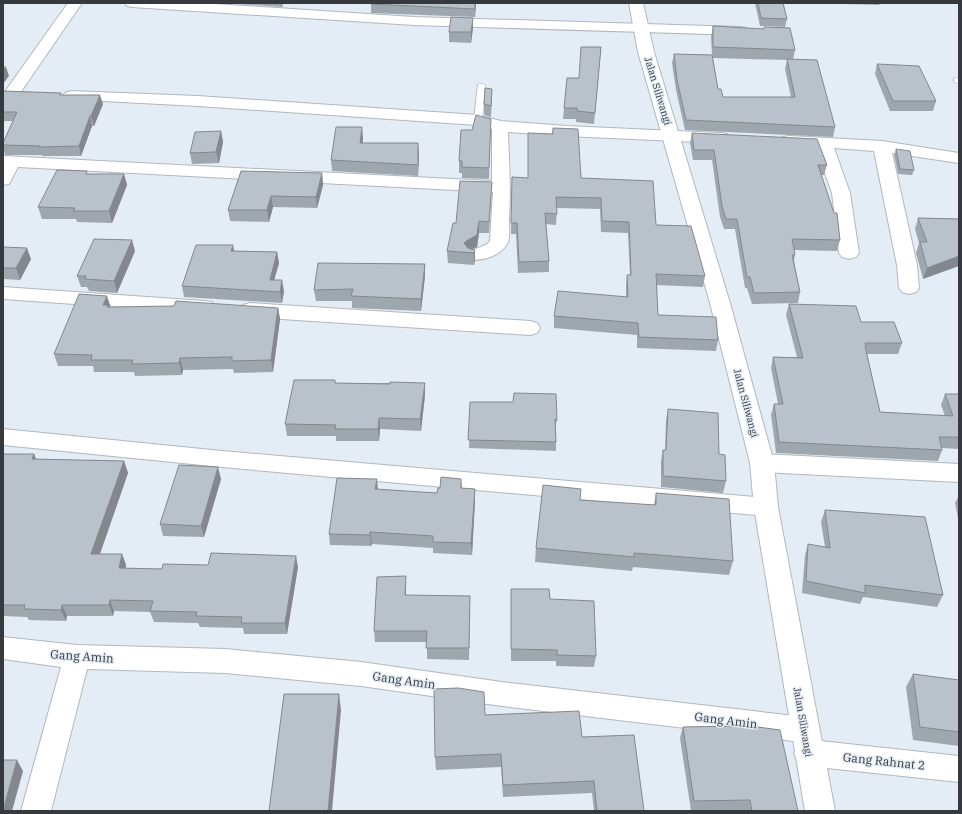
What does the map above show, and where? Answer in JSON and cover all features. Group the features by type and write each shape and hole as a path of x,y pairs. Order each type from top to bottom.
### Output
{"street":[{"path":"14,93 75,3"},
{"path":"132,3 414,21 640,27 757,32"},
{"name":"Jalan Siliwangi","path":"636,3 640,27 720,303 762,463 766,507 806,742 820,811"},
{"path":"58,95 198,101 478,120 500,126 566,131 740,139"},
{"path":"476,255 494,248 499,241 502,187 500,170 500,126"},
{"path":"770,140 882,146 959,158"},
{"path":"823,143 841,193 849,253"},
{"path":"882,146 907,265 909,288"},
{"path":"3,180 7,161 502,187"},
{"path":"3,293 530,328"},
{"path":"3,437 222,459 766,507"},
{"path":"762,463 959,474"},
{"name":"Gang Amin","path":"3,648 77,657 225,661 361,674 502,694 806,742"},
{"path":"36,811 77,657"},
{"name":"Gang Rahnat 2","path":"806,742 959,769"}],"lane":[{"path":"478,120 481,86"}],"building":[{"path":"475,3 475,9 371,4"},
{"path":"758,3 783,3 787,19 761,18"},
{"path":"451,17 473,18 471,32 449,32"},
{"path":"713,26 764,29 764,27 790,28 795,50 713,47"},
{"path":"581,47 601,47 595,113 577,111 577,108 564,108 567,78 579,78"},
{"path":"674,54 712,55 718,89 721,89 723,97 795,97 787,59 817,60 835,127 686,120 677,80"},
{"path":"877,64 919,66 936,101 893,101"},
{"path":"485,88 492,89 491,106 484,104"},
{"path":"3,91 61,93 60,95 100,95 90,116 79,146 39,147 40,146 3,145 17,112 3,112"},
{"path":"476,115 491,119 489,168 462,167 462,161 459,161 461,130 472,130"},
{"path":"336,127 362,127 360,143 418,143 418,165 331,160"},
{"path":"553,128 578,129 581,178 653,181 656,225 691,226 705,276 656,274 658,315 716,317 718,340 639,337 638,323 554,316 558,291 628,297 627,275 631,275 629,222 602,221 601,198 556,197 557,214 545,213 549,261 519,262 517,223 511,223 512,177 528,178 528,133 553,134"},
{"path":"221,131 216,152 190,153 195,132"},
{"path":"692,133 817,139 827,165 818,165 834,213 837,213 840,240 792,239 795,255 792,255 800,292 754,293 750,277 747,277 737,219 726,219 722,206 714,150 694,150"},
{"path":"896,149 910,151 914,170 900,169"},
{"path":"57,170 87,171 86,174 124,174 109,211 73,211 75,208 38,207"},
{"path":"241,171 322,173 316,197 271,196 267,210 228,210"},
{"path":"460,181 492,182 489,222 479,221 477,235 464,243 468,248 475,250 474,253 447,251 453,223 456,223"},
{"path":"918,218 959,219 959,256 927,268 920,242 927,242"},
{"path":"94,239 132,240 114,281 85,279 86,276 77,276"},
{"path":"196,245 233,245 231,251 277,252 270,280 282,280 280,292 182,286"},
{"path":"3,247 27,248 16,268 3,268"},
{"path":"318,263 425,264 421,299 351,296 353,289 314,290"},
{"path":"79,294 107,296 103,305 108,305 107,307 174,306 176,301 278,308 271,360 232,361 232,357 180,358 179,363 132,364 133,360 91,360 92,355 54,354"},
{"path":"789,304 856,306 861,322 894,322 902,343 865,343 880,412 953,416 945,394 959,394 959,437 939,437 942,450 779,442 774,404 783,404 773,357 803,358"},
{"path":"294,380 335,380 335,383 425,383 420,419 379,418 378,429 335,429 336,425 285,424"},
{"path":"514,393 556,394 556,442 468,440 470,402 513,402"},
{"path":"668,409 718,413 719,454 725,455 726,481 663,476 663,450 666,450"},
{"path":"3,454 34,454 32,459 124,461 91,554 122,554 119,568 162,569 163,564 208,565 211,553 296,556 285,623 241,623 242,617 196,616 197,612 150,611 153,601 110,600 109,605 62,605 61,610 24,609 25,605 3,605"},
{"path":"179,465 218,467 201,526 160,524"},
{"path":"441,477 461,479 461,488 475,489 471,543 433,542 433,536 370,532 370,535 329,534 337,478 377,479 375,489 437,493 438,488 440,488"},
{"path":"543,485 581,489 580,500 656,505 656,493 729,499 733,561 634,553 634,557 536,548"},
{"path":"825,510 925,517 943,595 865,585 865,593 806,581 808,544 830,548"},
{"path":"406,576 405,595 470,596 469,648 426,648 427,631 374,631 377,577"},
{"path":"511,589 549,589 550,599 594,601 596,656 557,655 557,650 511,649"},
{"path":"913,674 959,680 959,732 920,727"},
{"path":"458,688 484,692 485,715 579,711 582,737 634,735 644,811 597,811 594,781 503,785 501,754 435,757 434,689"},
{"path":"284,694 339,694 328,811 269,811"},
{"path":"736,724 780,730 798,811 752,811 750,800 694,801 683,727 736,726"},
{"path":"3,760 17,760 3,810"}]}
